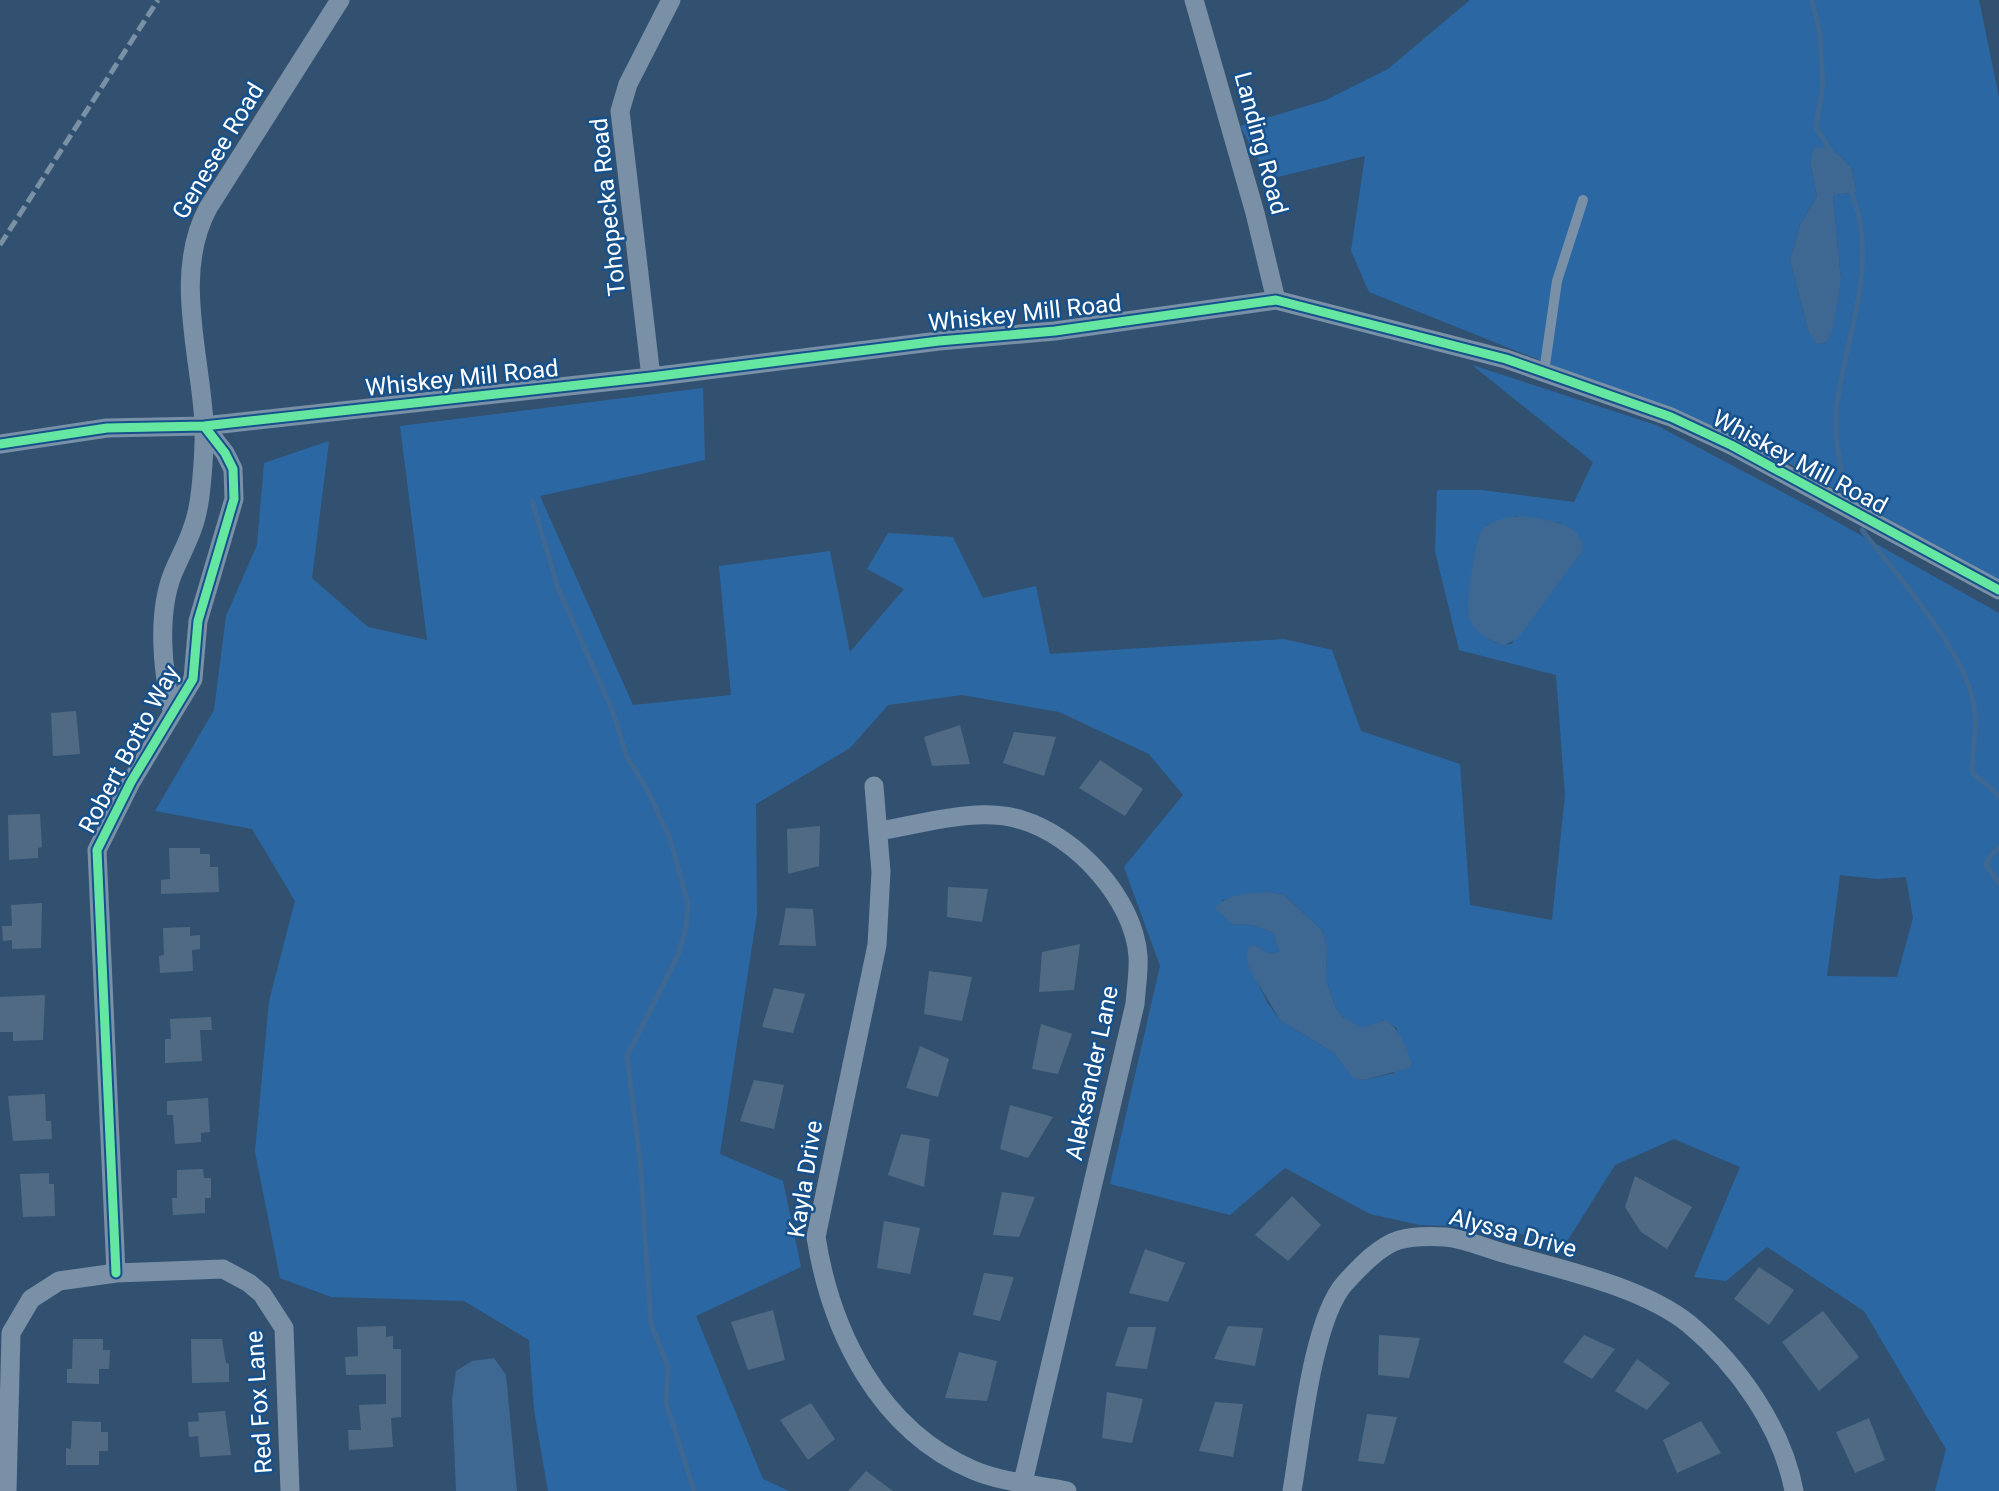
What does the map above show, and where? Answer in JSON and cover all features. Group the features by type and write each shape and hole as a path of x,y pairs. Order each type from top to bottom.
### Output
{"street":[{"name":"Genesee Road","path":"204,426 190,265 195,235 208,208 340,0"},
{"name":"Tohopecka Road","path":"651,377 620,111 628,84 671,0"},
{"name":"Landing Road","path":"1194,0 1252,200 1276,300"},
{"name":"Whiskey Mill Road","path":"0,444 128,426 204,426 651,377 939,341 1055,331 1276,300 1506,359 1671,417 1731,445 1999,590"},
{"name":"Robert Botto Way","path":"172,710 164,666 166,603 172,575 186,547 198,508 204,426"},
{"name":"Robert Botto Way","path":"116,1272 97,850 172,710 194,679 198,621 234,499 233,469 225,453 204,426"},
{"name":"Kayla Drive","path":"874,786 881,872 877,945 816,1237 821,1273 833,1312 854,1362 895,1415 930,1445 974,1471 1067,1491"},
{"name":"Aleksander Lane","path":"879,831 975,815 1022,820 1083,854 1108,883 1127,916 1138,955 1135,1004 1023,1482"},
{"name":"Alyssa Drive","path":"1292,1491 1318,1347 1331,1306 1344,1284 1383,1248 1397,1241 1448,1237 1620,1287 1687,1323 1737,1372 1762,1410 1790,1470 1794,1491"},
{"name":"Red Fox Lane","path":"8,1491 11,1333 31,1299 59,1281 116,1272 223,1269 249,1283 262,1294 284,1328 289,1491"}],"lane":[{"path":"1545,372 1557,281 1583,201"}],"shaded area":[{"path":"1470,0 1979,0 1999,97 1999,581 1765,450 1369,292 1351,251 1365,156 1269,179 1240,126 1326,100 1388,69","holes":["1830,147 1851,167 1857,192 1833,195 1841,280 1827,342 1818,344 1809,333 1790,261 1800,225 1817,196 1810,163"]},
{"path":"1830,147 1851,167 1857,192 1833,195 1841,280 1833,328 1827,342 1817,344 1809,333 1790,261 1800,225 1817,196 1810,163 1814,148"},
{"path":"1472,365 1656,425 1807,505 1999,613 1999,1491 1935,1491 1946,1449 1864,1311 1767,1247 1726,1281 1694,1277 1740,1167 1674,1139 1615,1165 1566,1243 1492,1228 1420,1225 1370,1214 1285,1168 1230,1215 1110,1184 1160,966 1124,867 1183,795 1149,754 1059,712 962,695 888,705 850,748 756,804 757,914 720,1154 783,1181 801,1267 696,1316 763,1479 789,1491 548,1491 534,1410 529,1340 464,1301 331,1297 280,1278 255,1152 269,1001 295,901 252,829 155,811 214,710 226,616 257,545 264,463 329,441 312,578 368,627 427,640 400,426 703,388 705,460 540,496 633,705 731,695 719,566 830,551 850,652 904,589 867,569 888,533 953,537 983,598 1036,586 1050,654 1284,639 1332,650 1361,731 1460,764 1470,905 1552,920 1565,795 1556,675 1459,650 1435,551 1437,490 1482,490 1574,502 1593,462","holes":["1516,516 1561,523 1512,644 1505,644 1488,638 1470,621 1487,525","1840,875 1878,879 1906,877 1913,918 1897,977 1827,976","1271,892 1284,895 1322,930 1327,946 1326,980 1336,1008 1343,1017 1362,1029 1384,1020 1397,1028 1395,1073 1364,1080 1354,1078 1334,1053 1280,1020 1267,1002 1246,959 1255,945 1270,954 1279,952 1274,933 1252,925 1232,924 1222,900"]},
{"path":"1523,516 1551,521 1569,528 1581,540 1583,550 1518,638 1505,645 1485,637 1470,621 1468,603 1471,575 1482,530 1501,519"},
{"path":"1271,892 1284,895 1322,930 1327,946 1326,980 1336,1008 1343,1017 1362,1028 1385,1020 1390,1023 1405,1045 1412,1064 1409,1068 1364,1080 1353,1078 1334,1053 1280,1020 1246,959 1249,947 1255,945 1270,954 1279,952 1274,933 1252,925 1232,924 1215,908 1233,897"},
{"path":"494,1358 506,1375 517,1491 456,1491 452,1400 456,1371 472,1361"}],"building":[{"path":"76,711 80,754 53,756 51,713"},
{"path":"960,725 970,764 932,766 924,737"},
{"path":"1014,732 1056,737 1044,776 1003,763"},
{"path":"1100,760 1143,789 1125,816 1079,788"},
{"path":"40,814 42,847 38,848 38,858 9,860 8,815"},
{"path":"820,826 819,866 788,874 787,829"},
{"path":"169,848 200,848 200,854 210,854 210,867 218,867 219,892 161,894 161,880 170,879"},
{"path":"948,887 988,889 982,922 947,917"},
{"path":"42,903 41,948 12,949 12,940 3,941 2,926 12,926 11,905"},
{"path":"786,908 813,909 816,946 779,945"},
{"path":"190,927 190,936 200,935 200,949 192,950 193,971 160,973 159,956 164,955 163,928"},
{"path":"1080,944 1074,990 1039,992 1042,952"},
{"path":"929,971 972,977 962,1021 924,1014"},
{"path":"774,988 805,994 793,1033 762,1027"},
{"path":"45,995 43,1040 13,1041 13,1032 0,1032 0,997"},
{"path":"211,1017 212,1030 200,1030 202,1061 165,1063 165,1039 171,1039 170,1019"},
{"path":"1041,1024 1072,1034 1058,1074 1032,1069"},
{"path":"920,1046 949,1059 938,1097 906,1088"},
{"path":"754,1080 784,1085 774,1129 740,1121"},
{"path":"45,1094 46,1121 51,1121 52,1139 13,1141 8,1096"},
{"path":"208,1098 210,1132 201,1133 201,1142 175,1144 173,1115 167,1115 167,1101"},
{"path":"1010,1105 1053,1117 1028,1158 1000,1149"},
{"path":"901,1134 930,1139 924,1187 888,1175"},
{"path":"203,1169 204,1178 211,1178 211,1198 205,1198 205,1213 173,1215 172,1198 177,1198 177,1170"},
{"path":"49,1173 49,1184 54,1184 55,1216 23,1217 20,1174"},
{"path":"1635,1176 1692,1207 1667,1249 1641,1232 1625,1207"},
{"path":"1002,1192 1035,1197 1019,1237 993,1235"},
{"path":"1292,1196 1321,1225 1288,1261 1255,1235"},
{"path":"884,1221 920,1228 910,1274 877,1268"},
{"path":"1145,1249 1185,1263 1168,1302 1129,1293"},
{"path":"1759,1267 1794,1290 1769,1325 1734,1299"},
{"path":"984,1273 1014,1277 1000,1321 973,1315"},
{"path":"773,1310 785,1360 748,1370 731,1322"},
{"path":"1823,1311 1859,1357 1819,1391 1782,1342"},
{"path":"386,1326 386,1337 393,1336 393,1349 401,1349 401,1417 391,1418 393,1447 349,1450 348,1430 361,1430 359,1405 386,1404 386,1374 346,1375 345,1357 358,1356 357,1327"},
{"path":"1228,1326 1263,1328 1255,1366 1214,1359"},
{"path":"1128,1327 1156,1327 1147,1369 1115,1366"},
{"path":"1379,1335 1420,1338 1409,1378 1378,1375"},
{"path":"1584,1335 1615,1349 1592,1379 1563,1362"},
{"path":"73,1339 103,1339 103,1350 110,1350 109,1369 99,1369 99,1384 67,1383 67,1369 72,1369"},
{"path":"191,1339 222,1339 226,1363 229,1364 229,1382 192,1383"},
{"path":"959,1352 997,1361 987,1401 945,1398"},
{"path":"1637,1359 1670,1383 1647,1410 1615,1391"},
{"path":"1107,1392 1143,1399 1132,1443 1102,1438"},
{"path":"1215,1402 1243,1404 1233,1457 1199,1451"},
{"path":"811,1403 835,1439 808,1460 780,1420"},
{"path":"225,1411 231,1455 200,1457 198,1436 189,1437 188,1422 199,1421 198,1413"},
{"path":"1367,1414 1397,1417 1384,1464 1358,1461"},
{"path":"1869,1418 1885,1460 1855,1473 1836,1432"},
{"path":"72,1421 101,1422 101,1432 108,1432 108,1451 99,1451 99,1465 66,1465 66,1448 71,1449"},
{"path":"1701,1421 1721,1453 1677,1473 1663,1440"},
{"path":"866,1471 893,1491 848,1491"}],"waterway":[{"path":"1812,0 1820,34 1823,84 1816,127 1831,151"},
{"path":"1846,494 1838,449 1836,415 1862,268 1858,214 1849,188"},
{"path":"532,501 558,588 613,712 627,757 647,789 670,839 688,903 686,927 678,955 627,1056 640,1161 651,1324 668,1367 666,1402 694,1491"},
{"path":"1862,530 1940,632 1965,675 1974,705 1972,771 1999,797"},
{"path":"1999,848 1986,865 1999,883"}],"railway":[{"path":"0,245 158,0"}],"cycle path":[{"path":"0,444 107,428 204,426 651,377 939,341 1055,331 1276,300 1506,359 1671,417 1731,445 1999,590"},
{"path":"116,1273 97,850 131,782 193,679 198,621 234,499 233,469 225,453 204,426"}]}
